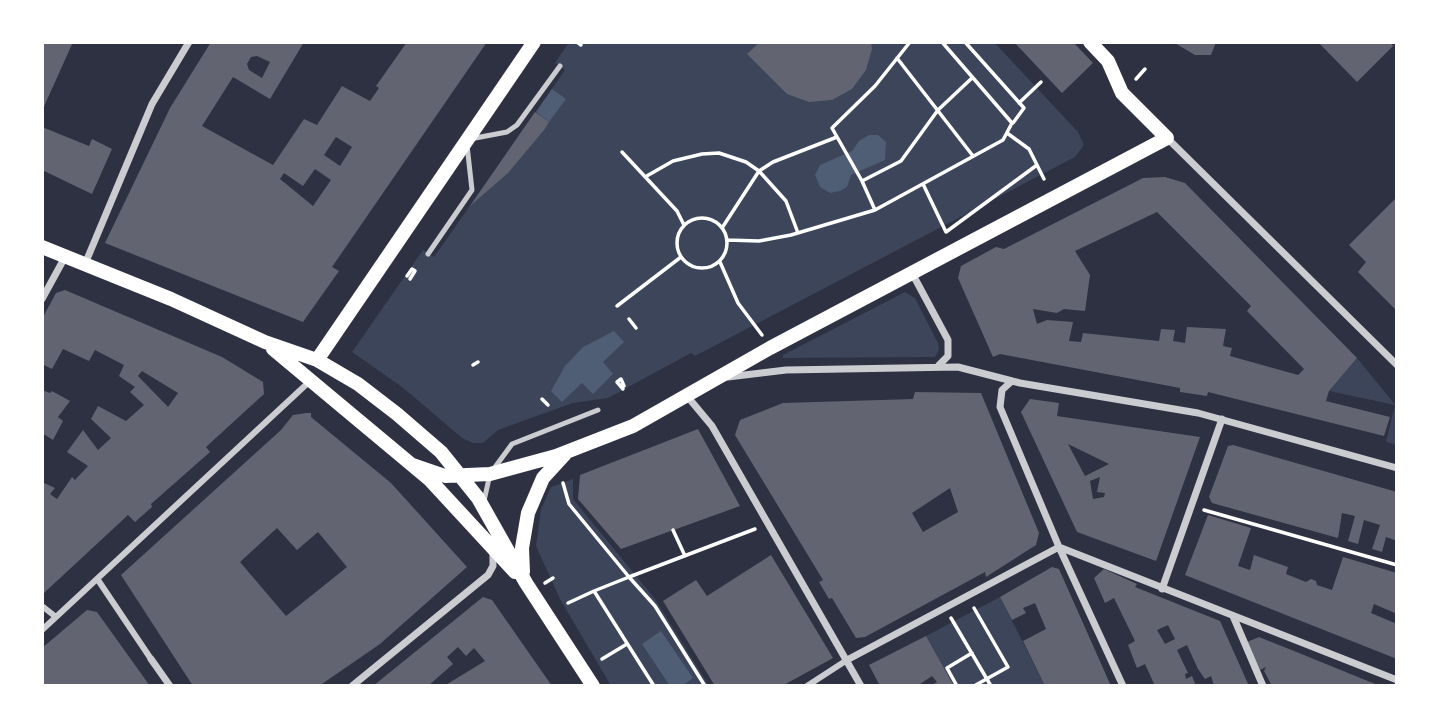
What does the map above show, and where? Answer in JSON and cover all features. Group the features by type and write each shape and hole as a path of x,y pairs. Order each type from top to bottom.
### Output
{"main road":[{"path":"326,393 317,374 317,360 534,42"},
{"path":"413,465 436,474 462,477 490,474 562,456 633,426 912,273 1167,138 1122,93 1108,61 1090,42"},
{"path":"42,247 265,342 317,360 358,384 403,419 436,447 462,477 486,511 526,583 593,686"},
{"path":"265,342 413,465 526,583"},
{"path":"526,583 522,548 528,513 543,478 562,456"}],"street":[{"path":"84,264 152,104 189,42"},
{"path":"1167,138 1397,365"},
{"path":"42,299 65,256"},
{"path":"912,273 949,345 948,356 938,366"},
{"path":"714,380 775,370 938,366 968,368 1012,381 1222,419 1397,468"},
{"path":"42,630 311,381"},
{"path":"1012,381 1002,390 999,402 1059,547 1124,686"},
{"path":"688,396 707,417 861,686"},
{"path":"1162,589 1222,419"},
{"path":"352,686 488,575 494,561 491,545"},
{"path":"1059,547 1397,680"},
{"path":"807,686 847,660 1059,547"},
{"path":"98,580 170,686"},
{"path":"42,606 56,617"},
{"path":"1233,615 1263,686"}],"lane":[{"path":"428,254 472,190 466,140 514,128 560,66"},
{"path":"486,511 484,498 490,474 512,444 598,410"}],"path":[{"path":"875,210 832,128 875,86 910,42"},
{"path":"942,42 1012,123"},
{"path":"727,240 759,241 798,233 875,210 1003,140 1024,108 965,42"},
{"path":"898,58 974,156"},
{"path":"862,181 901,161 938,110 972,78"},
{"path":"1019,103 1041,82"},
{"path":"1007,133 1029,149 1044,179"},
{"path":"722,228 759,171 772,162 837,137"},
{"path":"622,152 677,211 684,225"},
{"path":"645,177 673,161 702,153 733,157 759,171 786,201 798,233"},
{"path":"923,184 946,232 1037,165"},
{"path":"706,218 722,228 727,248 720,262 713,266 697,268 681,257 677,239 684,225 691,220 706,218"},
{"path":"617,306 681,257"},
{"path":"720,262 738,303 755,323"},
{"path":"629,319 636,328"},
{"path":"542,399 548,405"},
{"path":"562,456 569,504 655,606 705,686"},
{"path":"1192,507 1397,565"},
{"path":"568,603 594,590 768,523"},
{"path":"673,530 685,556"},
{"path":"594,590 654,686"},
{"path":"967,596 1008,667 974,686"},
{"path":"945,608 991,686"},
{"path":"602,659 627,644"},
{"path":"957,686 947,668 972,653"}],"shaded area":[{"path":"569,42 994,42 1078,132 1084,145 1075,157 695,356 691,353 608,398 573,403 498,430 483,443 473,443 462,438 402,387 352,352 423,250 434,257 565,70 555,63"},
{"path":"552,89 566,99 549,122 536,112"},
{"path":"869,135 878,135 886,142 885,160 851,175 847,187 840,191 830,193 820,187 815,175 820,165 852,151 859,141"},
{"path":"905,292 915,298 938,343 939,350 935,357 783,358 783,355"},
{"path":"614,331 624,342 603,362 613,374 593,394 582,383 562,402 551,391 565,366 583,347"},
{"path":"1357,358 1397,407 1397,445 1386,442 1395,405 1329,391"},
{"path":"573,479 573,499 655,599 709,686 611,686 560,599 536,546 541,509 551,487"},
{"path":"1000,597 1045,686 954,686 926,636"},
{"path":"661,631 693,678 682,686 670,686 642,644"}],"building":[{"path":"42,42 73,42 42,111"},
{"path":"211,42 304,42 270,99 233,77 202,126 273,165 304,119 317,125 342,86 370,101 379,88 376,86 407,42 487,42 332,267 339,271 303,322 105,243 170,108","holes":["257,56 270,62 262,78 249,70 247,64 251,57","336,137 352,147 340,166 324,155","315,169 331,180 313,206 280,179 284,173 303,186"]},
{"path":"760,42 871,42 872,49 866,70 852,89 832,100 809,102 787,94 747,54"},
{"path":"1014,42 1073,42 1093,63 1062,93"},
{"path":"1173,42 1216,42 1211,55 1195,55"},
{"path":"1318,42 1390,42 1393,46 1357,82"},
{"path":"535,112 549,122 544,130 508,173 470,206"},
{"path":"42,127 89,146 92,139 112,149 92,194 42,170"},
{"path":"1165,177 1185,183 1357,358 1329,391 1326,401 1390,417 1384,436 1208,392 1207,396 1180,392 1180,388 1000,354 993,357 958,278 961,266 996,247 1004,249 1143,178","holes":["1157,212 1251,306 1247,311 1304,369 1298,375 1230,356 1232,348 1223,346 1226,329 1187,327 1185,343 1173,341 1175,330 1161,329 1159,341 1083,333 1081,342 1069,341 1073,322 1047,320 1037,324 1033,309 1057,313 1064,309 1085,311 1090,275 1075,251"]},
{"path":"1397,197 1397,311 1358,272 1366,262 1349,245"},
{"path":"65,290 222,357 263,382 264,394 206,447 210,452 151,504 152,507 135,522 128,515 44,593 42,482 55,488 50,494 57,499 72,477 75,480 88,466 67,452 83,430 98,450 111,438 91,419 98,406 126,421 144,405 130,392 135,387 119,376 124,365 95,350 89,361 63,349 52,369 42,364 42,319 56,293","holes":["142,371 178,393 168,407 138,376"]},
{"path":"42,390 50,393 52,391 70,401 58,417 63,421 53,440 42,433"},
{"path":"915,392 981,393 1039,533 1036,545 986,577 985,572 865,637 856,638 832,598 829,599 819,582 823,580 735,435 740,420 783,403 913,399","holes":["950,488 958,512 923,532 912,513"]},
{"path":"1030,399 1059,403 1057,416 1200,437 1156,561 1077,532 1021,412","holes":["1068,444 1109,464 1085,476","1100,477 1097,492 1105,493 1104,497 1093,499 1090,481"]},
{"path":"311,413 311,417 391,483 467,567 380,644 319,686 193,686 121,575 281,430 293,415","holes":["277,528 297,550 318,532 347,567 286,616 240,562"]},
{"path":"698,429 740,506 621,549 578,499 580,475"},
{"path":"1233,445 1397,492 1397,541 1386,537 1382,552 1372,549 1380,525 1364,520 1358,544 1348,541 1355,516 1342,513 1338,538 1212,503 1209,497 1228,446"},
{"path":"1208,515 1251,528 1238,566 1250,570 1254,555 1288,567 1286,574 1306,582 1311,579 1316,581 1317,585 1332,590 1343,557 1397,573 1397,614 1374,604 1371,613 1397,624 1397,659 1185,575"},
{"path":"771,555 833,658 782,686 715,686 663,601 696,580 707,596"},
{"path":"1052,567 1059,569 1111,686 1045,686 1023,641 1046,629 1035,603 1023,608 1026,613 1012,620 1000,597"},
{"path":"1104,569 1137,584 1135,587 1220,621 1249,686 1214,686 1211,676 1205,679 1198,669 1187,645 1177,650 1188,673 1185,674 1186,679 1192,676 1196,686 1155,686 1145,664 1137,668 1128,645 1135,641 1114,598 1105,603 1094,578","holes":["1168,625 1175,639 1165,644 1157,630"]},
{"path":"483,597 492,600 552,686 444,686 485,661 474,648 466,656 458,647 447,657 453,664 428,686 373,686"},
{"path":"87,610 97,612 150,686 42,686 42,648"},
{"path":"926,636 954,686 930,686 937,682 932,676 917,686 880,686 869,665"},
{"path":"1259,637 1380,686 1272,686 1264,671 1266,667 1260,670 1247,642"}]}
